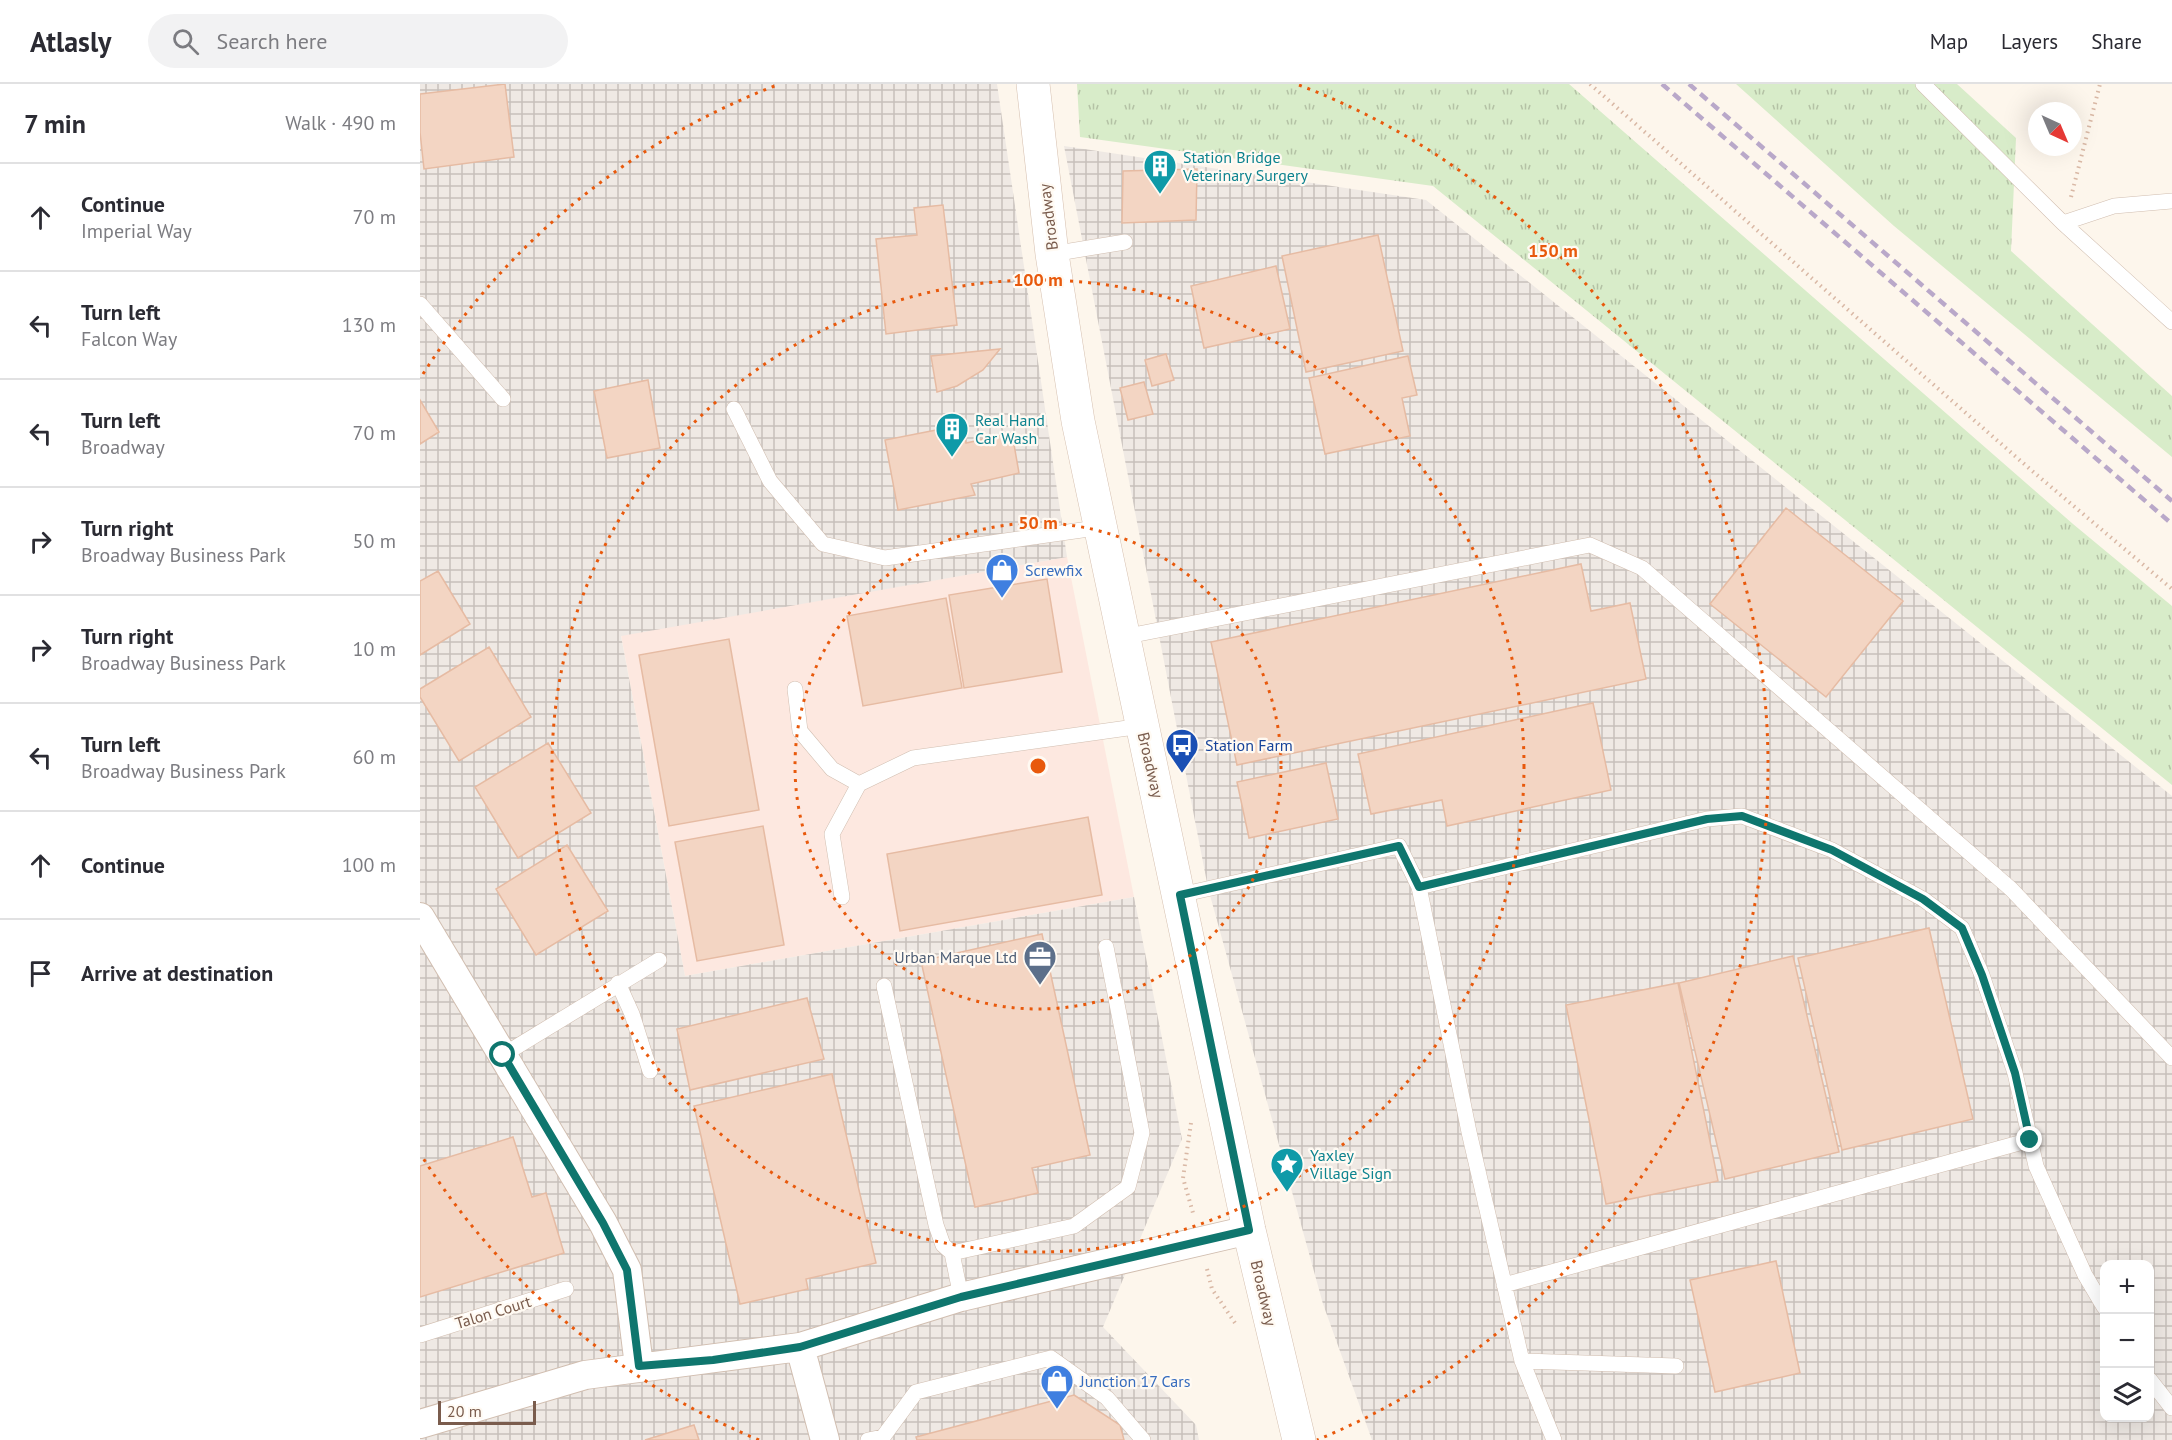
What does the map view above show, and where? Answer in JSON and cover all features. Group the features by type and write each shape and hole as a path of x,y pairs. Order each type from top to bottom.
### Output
{"main road":[{"name":"Broadway","path":"1033,84 1052,254 1078,422 1180,895 1249,1230 1299,1440"}],"street":[{"path":"420,917 603,1223 627,1270 639,1366"},
{"path":"426,1429 585,1375 639,1366 713,1360 800,1347 961,1297 1249,1230"},
{"path":"800,1347 825,1440"}],"lane":[{"path":"1923,84 2063,223 2172,322"},
{"path":"2063,223 2114,206 2172,201"},
{"path":"1052,254 1125,242"},
{"path":"420,304 503,399"},
{"path":"734,409 770,481 823,544 885,558 1102,527"},
{"path":"1123,637 1590,545 1642,568 2011,889 2172,1058"},
{"path":"795,689 800,731 832,769 859,784"},
{"path":"842,897 832,834 859,784 913,758 1142,726"},
{"path":"1419,887 1707,819 1742,816 1832,850 1923,899 1962,928 1982,975 2015,1073 2040,1176 2085,1275 2100,1300"},
{"path":"1180,895 1399,846 1419,887 1468,1132 1522,1361 1554,1440"},
{"path":"952,1252 1074,1226 1128,1187 1143,1133 1106,947"},
{"path":"503,1055 659,960"},
{"path":"618,983 632,1014 650,1071"},
{"path":"884,986 936,1225 943,1245 952,1252 961,1297"},
{"path":"1504,1285 2030,1140"},
{"name":"Talon Court","path":"420,1335 566,1289"},
{"path":"868,1440 883,1437 916,1392 1051,1358 1107,1398 1143,1440"},
{"path":"1522,1361 1676,1366"},
{"path":"2154,1385 2172,1408"}],"path":[{"path":"1590,84 2031,470 2172,589"},
{"path":"2063,223 2100,84"}],"shaded area":[{"path":"420,84 997,84 1067,557 621,636 685,976 1134,897 1182,1139 1103,1327 1196,1425 1199,1440 420,1440"},
{"path":"1064,146 1426,200 2172,796 2172,1440 1372,1440 1323,1304 1208,888"},
{"path":"1067,557 1134,897 685,976 621,635"}],"green space":[{"path":"1077,84 1569,84 2073,524 2172,606 2172,785 1433,186 1080,137"},
{"path":"1736,84 1957,84 2016,138 2011,251 2172,396 2172,457 1894,226"}],"building":[{"path":"505,84 514,157 424,169 420,132 420,94"},
{"name":"Station Bridge Veterinary Surgery","path":"1197,169 1196,220 1122,223 1123,171"},
{"path":"943,205 957,325 886,334 876,239 917,235 914,208"},
{"path":"1378,235 1403,351 1306,372 1282,256"},
{"path":"1276,266 1290,329 1204,348 1191,286"},
{"path":"1000,349 983,370 957,386 937,392 931,356"},
{"path":"1166,354 1174,380 1152,386 1145,360"},
{"path":"1408,356 1417,395 1402,398 1410,436 1325,454 1309,378"},
{"path":"648,380 660,448 607,458 594,391"},
{"path":"1144,382 1153,414 1128,420 1120,388"},
{"path":"420,400 439,432 420,444"},
{"name":"Real Hand Car Wash","path":"962,425 966,443 1012,433 1019,473 971,484 975,495 898,510 885,440"},
{"path":"1786,508 1903,601 1826,697 1710,604"},
{"path":"1581,564 1591,611 1630,603 1646,679 1237,765 1211,642"},
{"path":"438,571 470,624 420,655 420,581"},
{"path":"1047,579 1062,672 964,688 949,595"},
{"path":"946,598 962,688 863,706 847,616"},
{"path":"729,639 759,810 669,826 639,655"},
{"path":"489,647 531,717 459,761 420,697 420,689"},
{"path":"1593,703 1611,790 1447,826 1442,800 1371,814 1358,754"},
{"path":"548,743 591,813 518,858 475,787"},
{"path":"1326,763 1338,819 1249,838 1237,782"},
{"path":"1088,817 1102,895 900,931 887,854"},
{"path":"763,826 784,945 697,961 675,842"},
{"path":"567,845 608,911 536,955 496,889"},
{"path":"1929,928 1973,1119 1842,1150 1798,958"},
{"path":"1042,934 1090,1155 1032,1168 1038,1193 975,1207 921,961"},
{"path":"1793,956 1839,1152 1725,1179 1679,983"},
{"path":"1678,983 1718,1181 1606,1204 1566,1005"},
{"path":"807,998 824,1059 690,1090 677,1029"},
{"path":"832,1074 876,1263 806,1279 808,1289 740,1304 694,1106"},
{"path":"513,1137 532,1197 546,1193 564,1253 420,1297 420,1166"},
{"path":"1776,1261 1800,1373 1715,1392 1690,1280"},
{"name":"Junction 17 Cars","path":"1074,1395 1120,1425 1124,1440 917,1440 916,1437"},
{"path":"694,1425 699,1440 645,1440"}],"railway":[{"path":"1662,84 2172,524"},
{"path":"1689,84 2172,501"}],"place":[{"name":"Station Bridge Veterinary Surgery","path":"1160,195"},
{"name":"Real Hand Car Wash","path":"952,458"},
{"name":"Screwfix","path":"1002,599"},
{"name":"Station Farm","path":"1182,774"},
{"name":"Urban Marque Ltd","path":"1040,986"},
{"name":"Yaxley Village Sign","path":"1287,1193"},
{"name":"Junction 17 Cars","path":"1057,1410"}],"route":[{"path":"503,1055 603,1223 627,1270 639,1366 713,1360 800,1347 961,1297 1249,1230 1180,895 1399,846 1419,887 1707,819 1742,816 1832,850 1923,899 1962,928 1982,975 2015,1073 2030,1140"}]}
